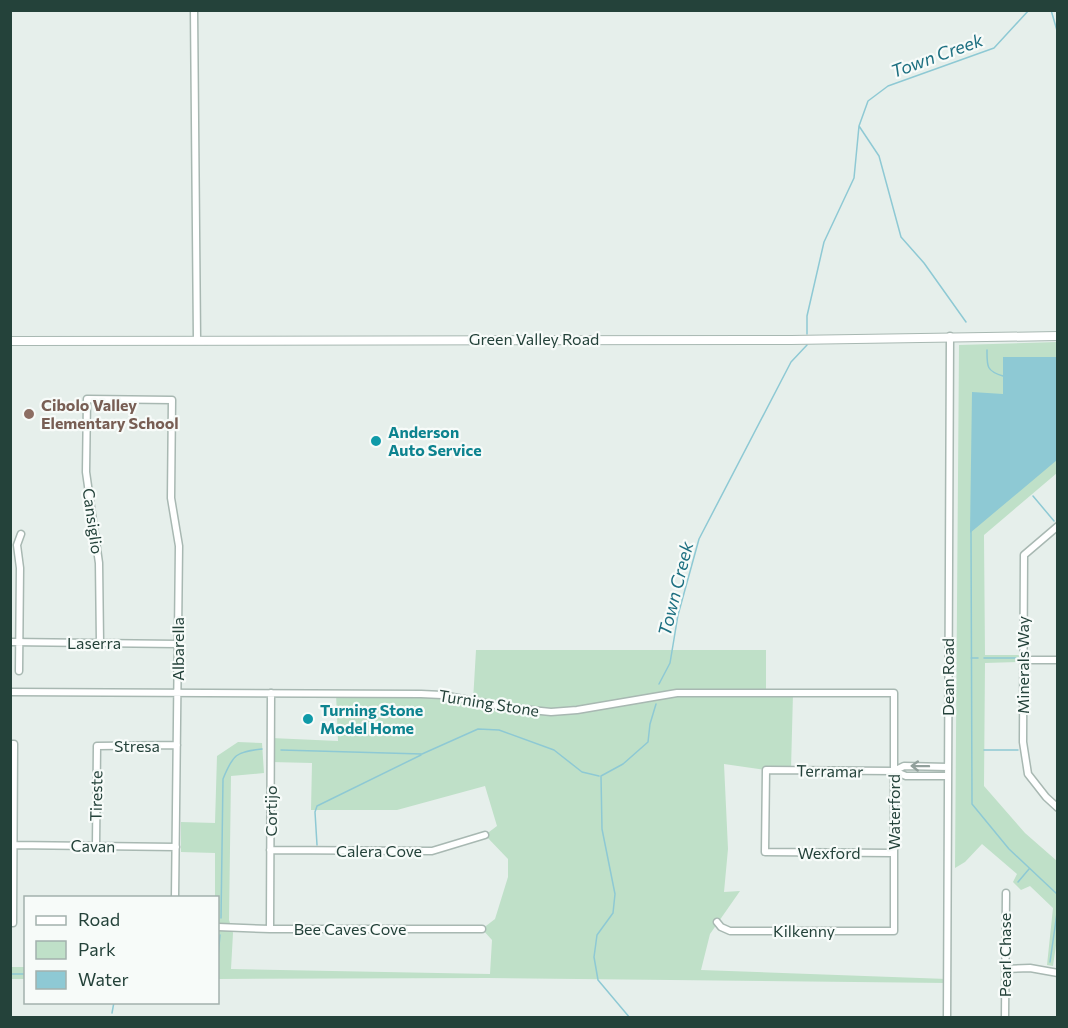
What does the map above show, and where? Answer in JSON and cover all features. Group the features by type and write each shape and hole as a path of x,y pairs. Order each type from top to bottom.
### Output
{"street":[{"path":"194,10 197,340"},
{"name":"Dean Road","path":"947,1017 950,336"},
{"name":"Green Valley Road","path":"10,341 791,340 1058,336"},
{"name":"Albarella","path":"87,399 172,400 171,498 178,546 176,896"},
{"name":"Cansiglio","path":"87,399 86,472 99,562 100,643"},
{"name":"Minerals Way","path":"1058,526 1024,555 1023,660 1023,742 1028,774 1058,808"},
{"path":"19,671 20,568 17,545 21,534"},
{"name":"Laserra","path":"10,642 177,644"},
{"path":"1023,660 1058,660"},
{"name":"Turning Stone","path":"10,692 432,694 532,711 577,710 677,693 894,693"},
{"name":"Cortijo","path":"270,929 271,693"},
{"name":"Waterford","path":"894,693 894,932"},
{"path":"12,744 12,923"},
{"name":"Stresa","path":"97,746 177,746"},
{"name":"Tireste","path":"96,846 97,746"},
{"name":"Terramar","path":"894,771 904,766 948,767"},
{"name":"Terramar","path":"765,852 766,771 894,771 906,776 948,776"},
{"name":"Calera Cove","path":"270,850 432,851 485,835"},
{"name":"Cavan","path":"12,845 176,847"},
{"name":"Wexford","path":"765,852 893,853"},
{"name":"Pearl Chase","path":"1005,893 1005,1017"},
{"name":"Kilkenny","path":"717,922 721,927 730,931 894,932"},
{"name":"Bee Caves Cove","path":"219,927 482,929"},
{"path":"1005,969 1030,968 1058,973"}],"green space":[{"path":"1057,342 1057,473 984,535 985,655 1019,655 1021,662 985,663 984,786 1025,833 1057,861 1058,932 1053,966 1047,965 1053,908 1030,886 1021,890 1013,882 1017,874 982,844 965,862 955,868 959,345"},
{"path":"476,650 766,650 766,692 793,693 791,770 766,770 724,764 728,849 724,892 740,891 710,934 701,970 947,979 947,983 487,978 219,979 219,896 215,896 215,853 181,852 181,822 215,823 217,756 238,742 262,743 264,773 231,776 229,920 233,933 231,969 490,974 492,940 482,929 495,919 508,877 508,859 485,835 497,826 485,786 397,810 311,810 312,763 271,762 271,738 338,741 336,693 421,694 473,701"},
{"path":"11,967 24,967 24,979 11,979"}],"water":[{"path":"1003,357 1057,357 1057,460 970,533 972,392 1003,394"}],"waterway":[{"name":"Town Creek","path":"807,334 807,316 824,242 854,178 859,126 868,101 888,86 994,48 1029,10"},
{"path":"1051,10 1058,34"},
{"path":"859,126 879,156 901,237 924,263 966,322"},
{"name":"Town Creek","path":"659,684 670,663 678,615 699,539 791,362 807,345"},
{"path":"987,350 990,370 1003,376"},
{"path":"1033,496 1054,521"},
{"path":"971,531 972,804 1009,849 1058,895"},
{"path":"971,658 978,658"},
{"path":"984,658 1017,658"},
{"name":"Town Creek","path":"630,1018 598,980 594,957 597,935 613,913 615,894 602,829 601,776 623,764 648,742 656,704"},
{"path":"281,750 422,754 478,729 499,730 554,750 582,772 599,776"},
{"path":"221,918 223,779 236,756 246,751 262,749"},
{"path":"984,750 1018,750"},
{"path":"317,845 315,812 317,806 421,755"},
{"path":"1018,882 1029,869"},
{"path":"1050,962 1058,906"},
{"path":"219,946 220,935"},
{"path":"10,974 24,974"},
{"path":"112,1013 114,1004"}],"place":[{"name":"Cibolo Valley Elementary School","path":"29,414"},
{"name":"Anderson Auto Service","path":"376,441"},
{"name":"Turning Stone Model Home","path":"308,719"}]}
